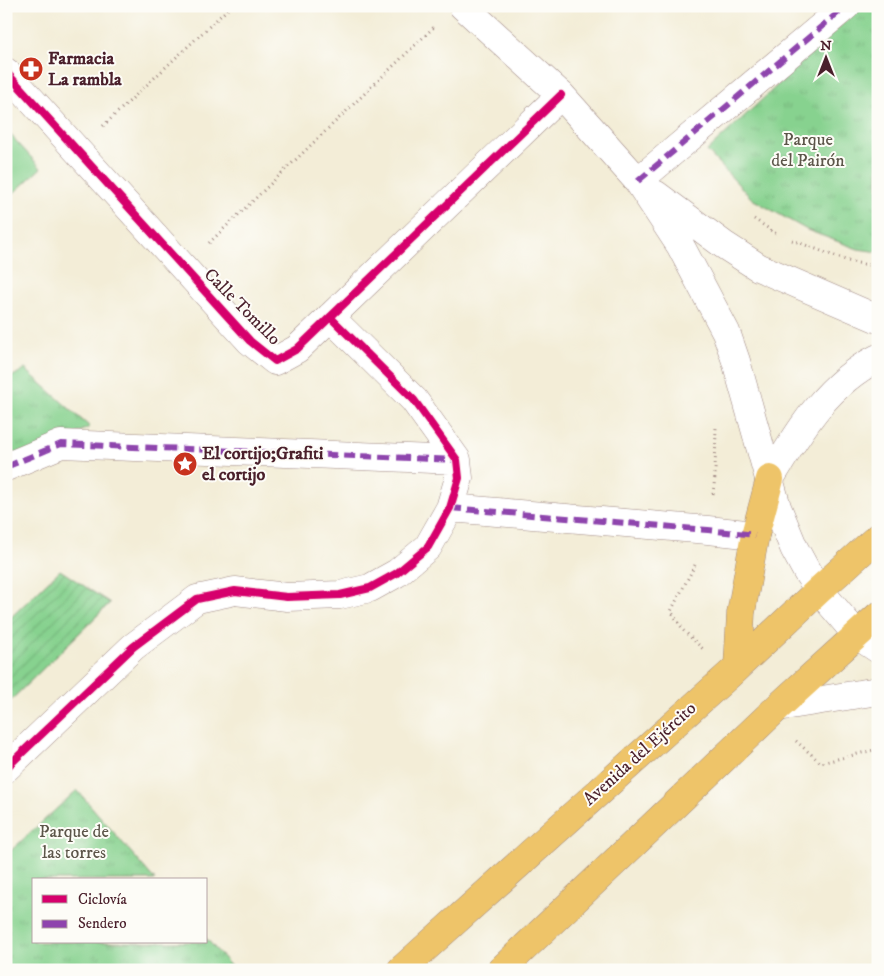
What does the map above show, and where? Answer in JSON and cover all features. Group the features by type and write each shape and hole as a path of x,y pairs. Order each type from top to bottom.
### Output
{"main road":[{"path":"738,666 741,613 755,535 770,478"},
{"name":"Avenida del Ejército","path":"401,970 878,537"},
{"path":"501,970 773,712 867,642 878,616"}],"street":[{"path":"638,181 846,6"},
{"path":"452,13 561,96 638,181 680,245 726,332 736,360 778,507 807,572 819,590 867,642"},
{"name":"Calle Tomillo","path":"6,72 250,341 275,360 297,349 561,96"},
{"path":"638,181 672,208 758,268 878,319"},
{"path":"6,768 133,647 197,599 235,590 287,597 340,595 370,588 397,573 428,547 450,508 459,478 457,460 414,400 330,317"},
{"path":"770,478 811,416 831,391 864,365 878,358"},
{"path":"6,467 61,444 457,460"},
{"path":"450,508 755,535"},
{"path":"773,712 878,691"}],"path":[{"path":"77,150 231,6"},
{"path":"183,268 452,13"},
{"path":"748,216 781,236"},
{"path":"773,712 821,763 878,750"}],"green space":[{"name":"Parque del Pairón","path":"862,6 878,6 878,252 858,249 807,230 752,199 707,151"},
{"path":"6,130 41,168 6,200"},
{"path":"25,369 90,427 8,466 6,465 6,380"},
{"path":"60,570 110,603 6,705 6,622"},
{"name":"Parque de las torres","path":"77,790 153,878 32,878 32,944 208,944 208,940 234,970 6,970 6,855"}],"marked path":[{"path":"638,181 846,6"},
{"path":"6,467 61,444 457,460"},
{"path":"450,508 755,535"}],"cycle path":[{"path":"6,72 250,341 275,361 297,349 561,95"},
{"path":"6,768 133,647 197,599 235,591 287,597 340,595 370,588 397,573 428,547 450,508 459,478 457,460 414,400 330,317"}],"place":[{"name":"Farmacia La rambla","path":"31,69"},
{"name":"El cortijo;Grafiti el cortijo","path":"185,464"}]}
